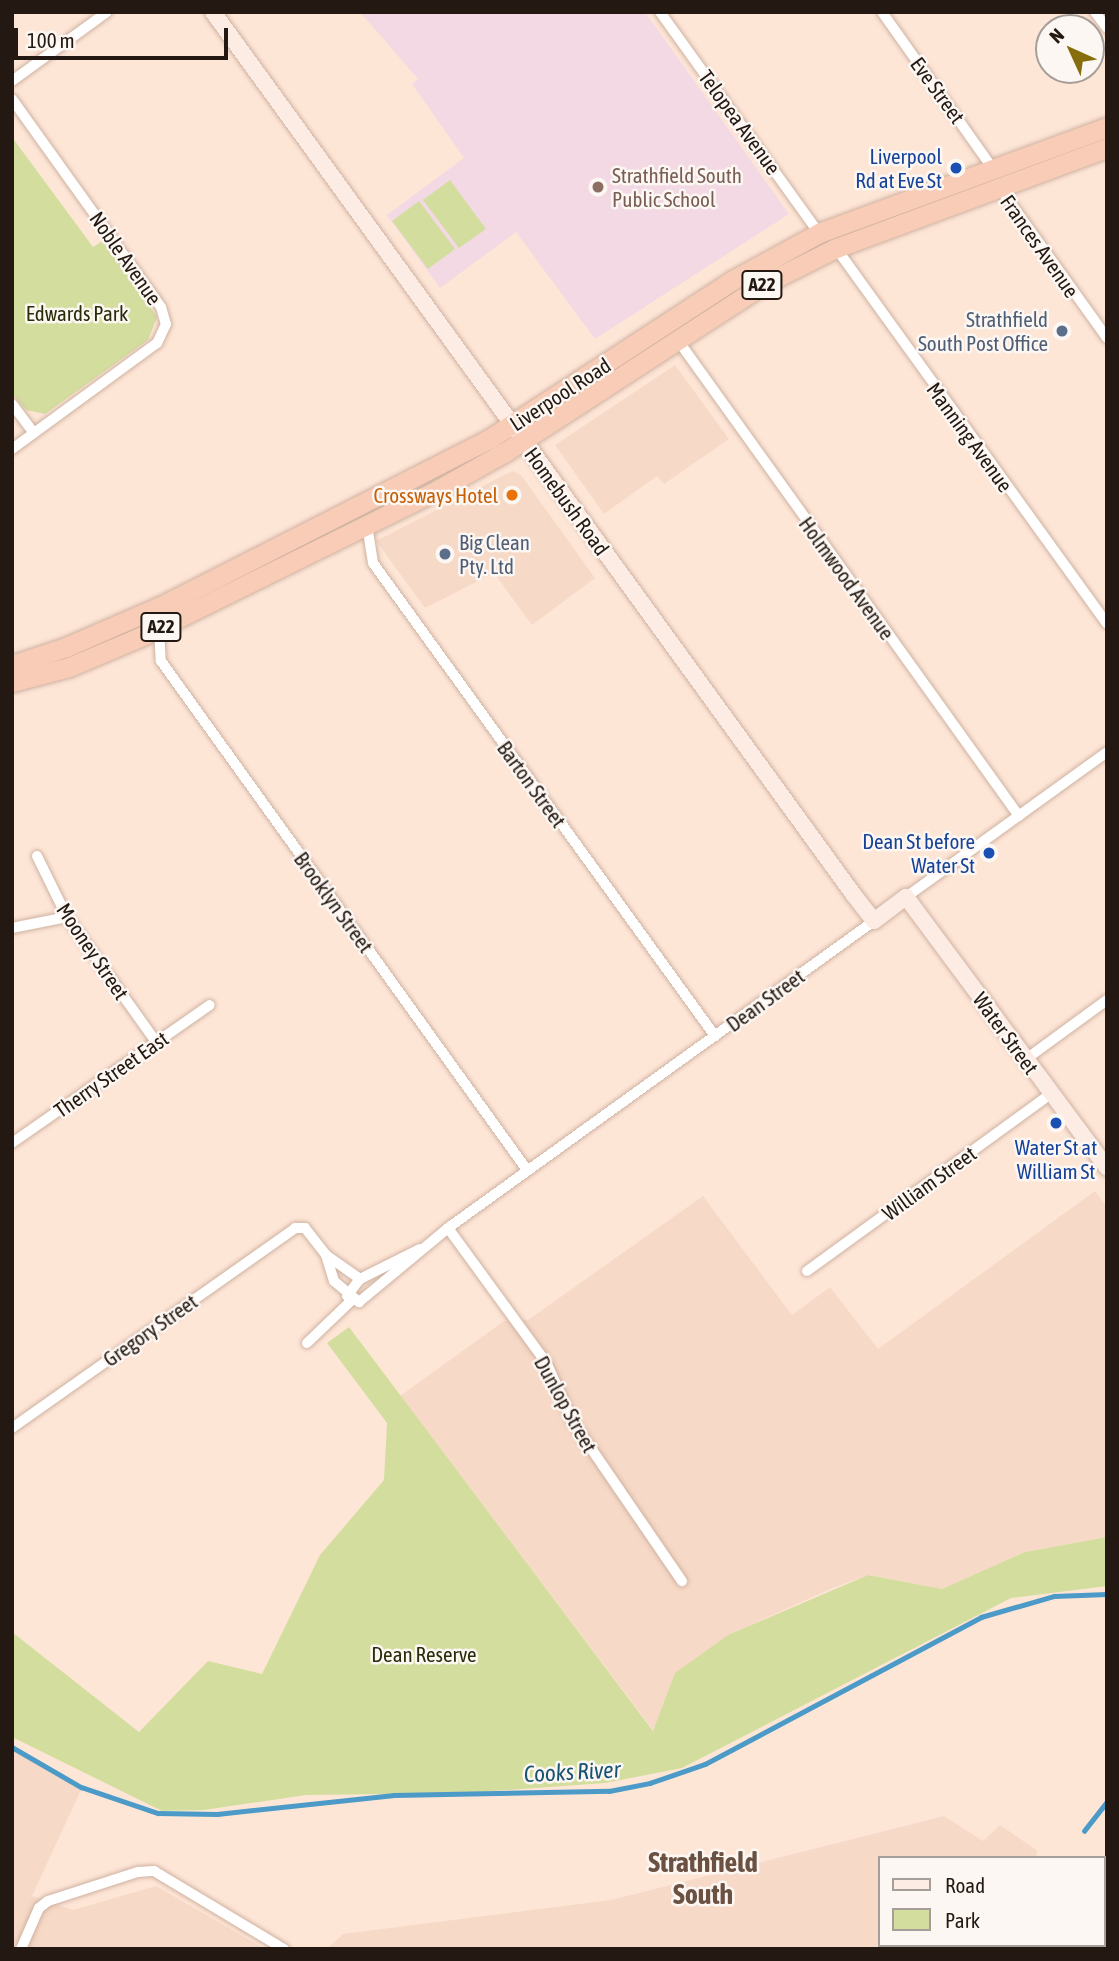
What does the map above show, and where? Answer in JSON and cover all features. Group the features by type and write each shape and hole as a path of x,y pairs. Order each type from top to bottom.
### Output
{"highway":[{"name":"Liverpool Road","path":"12,682 69,667 159,628 367,525 762,285 836,248 1107,127"},
{"name":"Liverpool Road","path":"12,665 167,603 518,433 731,281 818,233 996,178 1107,148"}],"main road":[{"name":"Homebush Road","path":"213,12 874,921"},
{"name":"Dean Street","path":"874,921 906,897"},
{"name":"Water Street","path":"906,897 1107,1168"}],"street":[{"path":"12,81 107,12"},
{"name":"Telopea Avenue","path":"660,12 818,233"},
{"name":"Eve Street","path":"882,12 996,178"},
{"path":"1095,12 1107,28"},
{"name":"Noble Avenue","path":"12,99 161,307 166,324 157,343 12,449"},
{"name":"Frances Avenue","path":"996,178 1107,338"},
{"name":"Manning Avenue","path":"836,248 1107,624"},
{"name":"Holmwood Avenue","path":"677,339 1019,816"},
{"path":"12,404 34,433"},
{"name":"Barton Street","path":"367,525 373,564 715,1036"},
{"name":"Brooklyn Street","path":"159,628 161,661 527,1170"},
{"name":"Dean Street","path":"906,897 1107,752"},
{"name":"Mooney Street","path":"37,856 66,917 156,1042"},
{"path":"12,928 66,917"},
{"name":"Dean Street","path":"307,1343 351,1300 408,1265 423,1248 448,1228 874,921"},
{"path":"1026,1059 1107,1000"},
{"name":"Therry Street East","path":"12,1143 210,1005"},
{"name":"William Street","path":"807,1271 1051,1094"},
{"name":"Gregory Street","path":"12,1428 288,1232 305,1228 326,1255"},
{"name":"Dunlop Street","path":"448,1228 547,1364 573,1422 682,1581"},
{"name":"Dean Street","path":"351,1300 360,1279 423,1248"},
{"path":"326,1255 360,1279"},
{"path":"326,1255 331,1277 351,1300"},
{"path":"21,1949 39,1908 59,1896 154,1871 284,1949"}],"shaded area":[{"name":"Strathfield South Public School","path":"360,12 645,12 789,214 595,339 516,232 440,288 387,215 464,158 412,84 418,79"},
{"path":"675,365 729,439 664,484 657,476 604,514 555,445"},
{"path":"512,471 521,475 595,578 532,625 494,573 425,608 376,541"},
{"path":"1095,1191 1107,1207 1107,1537 1025,1552 942,1589 868,1575 833,1588 728,1635 654,1731 400,1396 504,1321 528,1320 703,1196 792,1315 830,1287 878,1349"},
{"path":"12,1749 81,1790 32,1896 73,1910 156,1886 265,1949 12,1949"},
{"path":"944,1816 983,1841 1000,1825 1038,1851 1036,1856 878,1856 878,1947 999,1949 327,1949 343,1934 611,1900"}],"green space":[{"name":"Edwards Park","path":"12,137 93,247 104,240 157,317 148,340 45,414 26,410 12,394"},
{"path":"450,180 486,229 459,248 423,200"},
{"path":"419,201 455,249 428,269 392,221"},
{"name":"Dean Reserve","path":"349,1327 653,1731 675,1673 728,1635 868,1575 942,1589 1025,1552 1107,1537 1107,1586 1011,1598 682,1768 605,1783 466,1793 306,1795 204,1810 162,1811 12,1737 12,1632 139,1732 208,1661 262,1674 320,1555 384,1480 387,1423 327,1343"},
{"path":"1105,1917 1107,1949 1013,1949 1105,1947"}],"waterway":[{"name":"Cooks River","path":"12,1747 81,1787 158,1813 217,1814 394,1795 609,1791 650,1783 705,1764 981,1617 1054,1596 1107,1594"},
{"path":"1084,1831 1107,1802"}],"place":[{"name":"Liverpool Rd at Eve St","path":"956,168"},
{"name":"Strathfield South Public School","path":"598,187"},
{"name":"Strathfield South Post Office","path":"1062,331"},
{"name":"Crossways Hotel","path":"512,495"},
{"name":"Big Clean Pty. Ltd","path":"445,554"},
{"name":"Dean St before Water St","path":"989,853"},
{"name":"Water St at William St","path":"1056,1123"}],"district":[{"name":"Strathfield South","path":"703,1878"}]}
